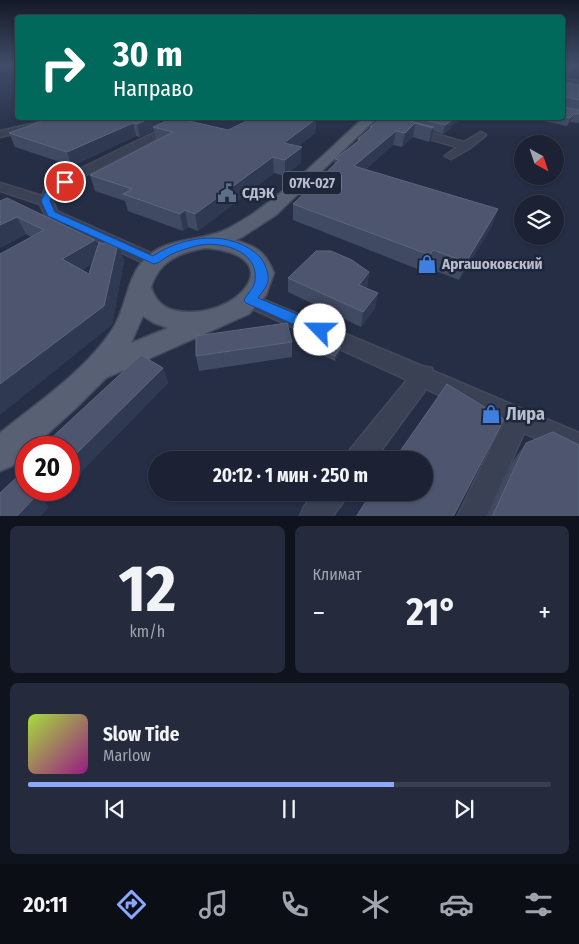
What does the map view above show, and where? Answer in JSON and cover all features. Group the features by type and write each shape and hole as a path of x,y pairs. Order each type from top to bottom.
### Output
{"main road":[{"name":"07К-027","path":"0,454 98,369 123,335 132,314 142,277 154,261 179,246 209,241 235,233 270,211 378,120"},
{"name":"07К-027","path":"98,369 210,320 233,312 250,300 262,282 259,243 268,224 378,120"},
{"path":"209,241 236,245 259,243"},
{"path":"139,286 142,299 151,311 167,319 188,322 210,320"}],"lane":[{"path":"0,134 60,120"},
{"path":"17,207 40,200 52,188 177,122"},
{"path":"403,127 466,146"},
{"path":"451,156 481,135"},
{"path":"1,188 40,200 51,214 154,261"},
{"path":"250,300 579,446"},
{"path":"365,451 424,376"},
{"path":"471,516 519,418"},
{"path":"314,516 326,501"}],"building":[{"path":"565,89 579,89 579,100 566,97"},
{"path":"565,107 579,110 579,114 574,114 570,118 565,117"},
{"path":"45,120 146,120 137,124 133,123 67,152 9,133"},
{"path":"168,120 185,120 228,130 249,120 315,120 284,143 302,147 285,160 273,157 195,214 185,210 180,214 123,194 132,189 90,175 173,132 153,127"},
{"path":"379,120 405,120 434,127 415,123 405,133 396,131 354,166 498,209 466,262 433,250 430,255 293,204 339,160 335,159 360,140 358,139 372,127 370,127"},
{"path":"425,120 453,120 445,125"},
{"path":"7,198 95,240 62,259 89,274 99,242 103,244 111,239 118,243 104,306 0,384 0,254 44,230 17,217 0,225 0,201"},
{"path":"316,251 331,251 352,260 369,272 359,285 378,293 363,312 288,278"},
{"path":"287,323 292,342 196,356 196,336"},
{"path":"323,339 341,347 335,356 317,348"},
{"path":"141,355 163,368 80,450 80,436 53,436"},
{"path":"447,384 504,419 454,516 357,516 366,501 433,501 433,451 400,451"},
{"path":"553,432 579,445 579,516 492,516 526,443"},
{"path":"15,479 15,501 31,501 17,516 0,516 0,493"}],"place":[{"name":"СДЭК","path":"227,193"},
{"name":"Аргашоковский","path":"427,264"},
{"name":"Лира","path":"491,414"}],"route":[{"path":"65,182 52,188 46,201 51,214 154,261 166,252 194,242 223,242 236,245 255,257 260,264 262,282 258,291 250,300 320,330"}]}
